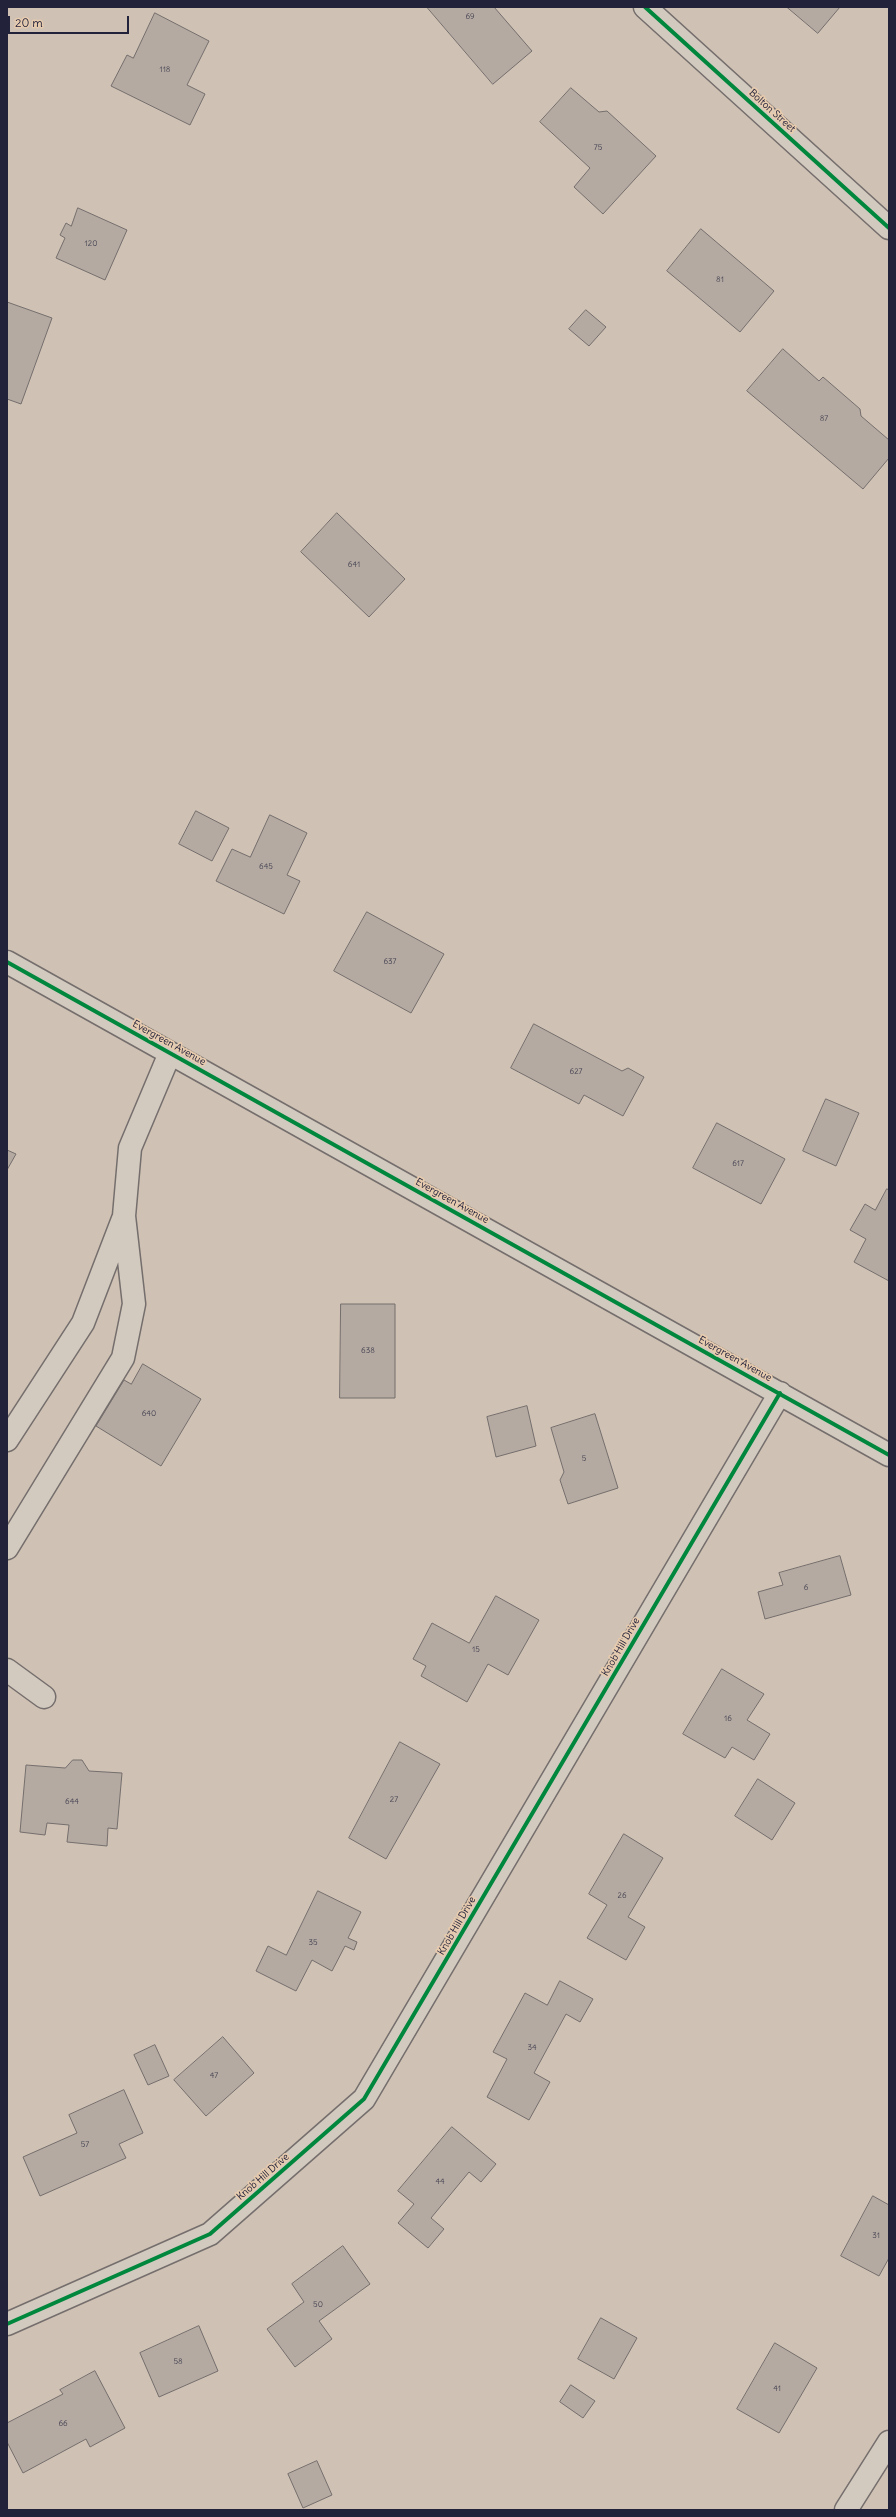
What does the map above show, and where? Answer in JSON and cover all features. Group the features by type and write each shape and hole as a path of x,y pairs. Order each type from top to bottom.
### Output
{"street":[{"name":"Bolton Street","path":"645,7 889,228"},
{"name":"Evergreen Avenue","path":"7,962 889,1455"},
{"path":"7,1548 123,1358 134,1304 124,1216 130,1148 170,1053"},
{"path":"7,1440 83,1323 124,1216"},
{"name":"Knob Hill Drive","path":"7,2324 210,2234 364,2099 780,1393"},
{"path":"7,1670 44,1697"},
{"path":"846,2510 889,2442"}],"building":[{"path":"427,7 494,7 532,51 493,84"},
{"path":"787,7 840,7 818,33"},
{"path":"155,13 209,41 187,85 205,94 190,125 111,86 127,55 133,58"},
{"path":"571,88 599,112 607,111 656,156 603,214 574,187 590,168 540,122"},
{"path":"78,208 127,230 105,280 56,258 65,238 60,235 66,223 71,226"},
{"path":"701,229 774,291 740,332 667,271"},
{"path":"7,302 52,318 21,404 7,399"},
{"path":"586,310 606,327 589,346 569,329"},
{"path":"783,349 819,381 823,377 860,409 861,416 889,440 889,458 863,489 747,391"},
{"path":"337,513 405,579 369,617 301,552"},
{"path":"196,811 229,828 212,861 179,844"},
{"path":"270,815 307,833 287,875 300,881 284,914 216,881 232,849 250,857"},
{"path":"367,912 444,954 411,1013 334,971"},
{"path":"534,1024 622,1071 628,1068 644,1077 623,1116 584,1095 579,1104 511,1068"},
{"path":"826,1099 859,1113 836,1166 803,1151"},
{"path":"717,1123 785,1159 761,1204 693,1168"},
{"path":"7,1150 16,1154 7,1170"},
{"path":"887,1189 889,1190 889,1281 854,1262 866,1239 850,1230 865,1204 875,1210"},
{"path":"341,1304 395,1304 395,1398 340,1398"},
{"path":"143,1364 201,1399 161,1466 96,1426 124,1380 131,1384"},
{"path":"527,1406 536,1446 496,1457 487,1417"},
{"path":"595,1414 618,1488 568,1504 560,1480 564,1472 551,1428"},
{"path":"840,1556 851,1595 765,1619 758,1592 783,1585 779,1573"},
{"path":"496,1596 539,1620 508,1675 488,1664 467,1702 421,1676 426,1666 413,1659 432,1623 469,1643"},
{"path":"722,1669 764,1694 747,1720 770,1734 754,1760 732,1747 725,1758 683,1734"},
{"path":"400,1742 440,1764 386,1859 349,1838"},
{"path":"73,1760 82,1760 89,1771 122,1773 117,1829 108,1828 107,1846 67,1842 69,1825 47,1823 45,1835 20,1832 26,1765 65,1768"},
{"path":"758,1779 795,1803 772,1840 735,1816"},
{"path":"624,1834 663,1858 628,1917 645,1927 626,1960 587,1938 607,1905 589,1894"},
{"path":"318,1891 361,1912 348,1938 357,1942 354,1950 345,1946 332,1971 312,1960 296,1991 256,1971 268,1946 286,1955"},
{"path":"560,1981 593,1999 580,2022 566,2014 534,2073 550,2082 529,2120 487,2097 507,2059 493,2052 525,1993 547,2005"},
{"path":"223,2037 254,2073 206,2116 174,2080"},
{"path":"155,2045 169,2076 148,2085 134,2055"},
{"path":"124,2090 143,2133 119,2144 126,2158 40,2196 23,2157 77,2133 69,2115"},
{"path":"452,2127 496,2164 481,2182 469,2172 431,2218 444,2229 428,2248 398,2223 414,2204 398,2191"},
{"path":"873,2196 889,2205 889,2258 879,2276 841,2256"},
{"path":"343,2246 370,2284 319,2321 332,2339 295,2367 267,2329 304,2302 292,2284"},
{"path":"601,2318 637,2338 614,2379 578,2359"},
{"path":"199,2326 218,2371 159,2397 140,2353"},
{"path":"775,2343 817,2368 779,2433 737,2409"},
{"path":"95,2371 125,2428 90,2447 86,2439 23,2473 7,2442 7,2423 63,2394 60,2390"},
{"path":"571,2385 595,2401 583,2418 560,2402"},
{"path":"317,2461 332,2495 303,2508 288,2474"}],"cycle path":[{"path":"645,7 889,228"},
{"path":"7,962 889,1455"},
{"path":"7,2324 210,2234 364,2099 780,1393"}]}
